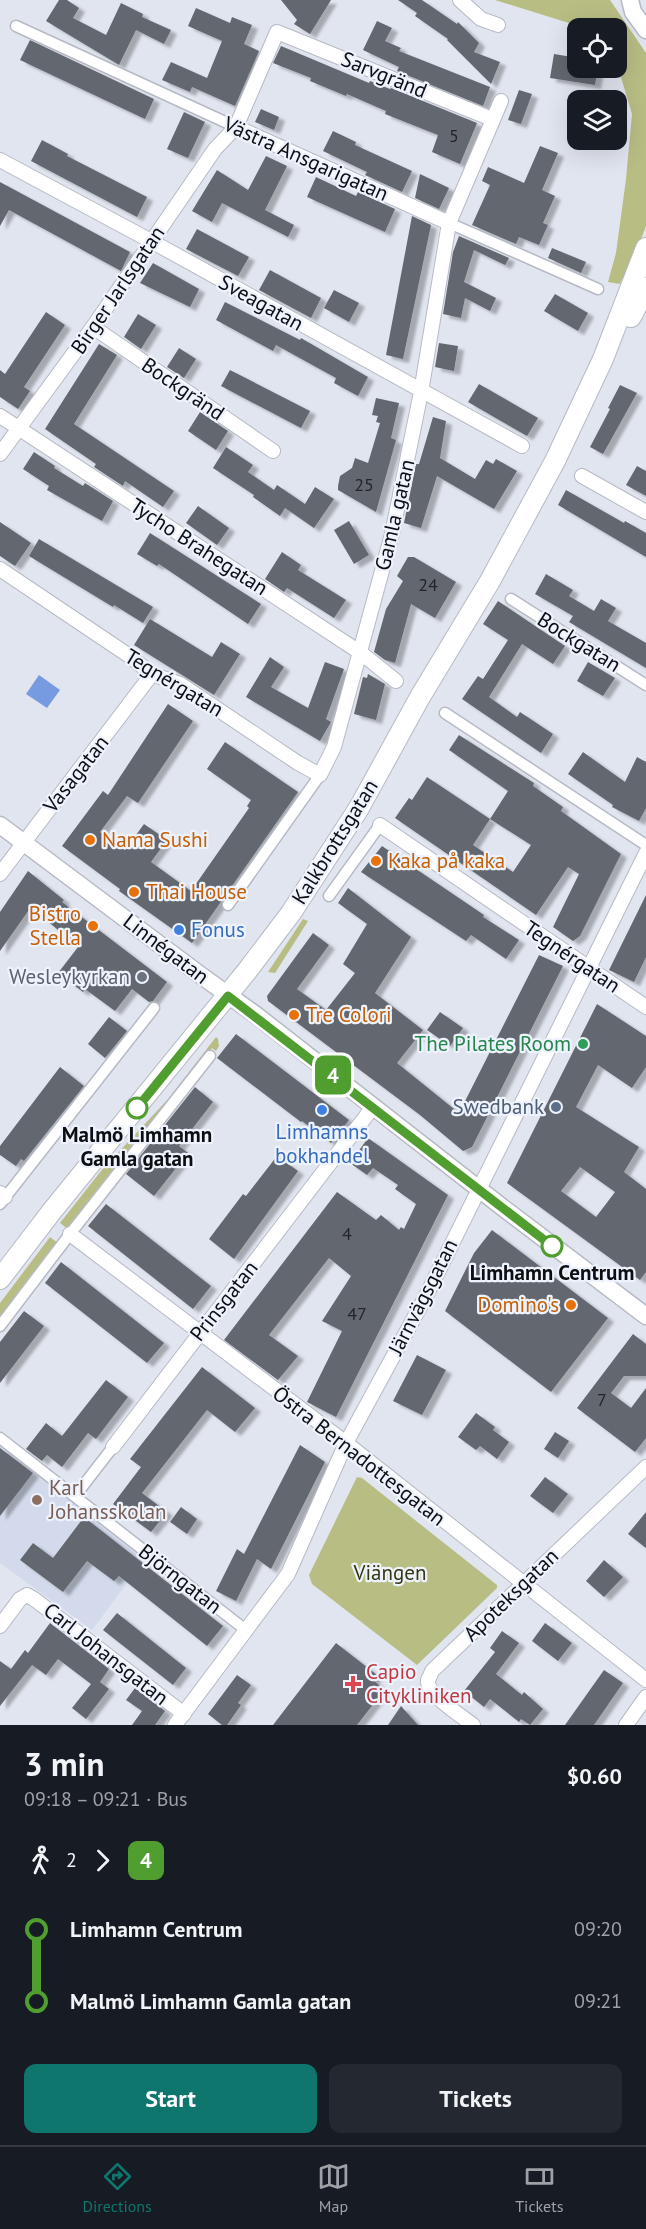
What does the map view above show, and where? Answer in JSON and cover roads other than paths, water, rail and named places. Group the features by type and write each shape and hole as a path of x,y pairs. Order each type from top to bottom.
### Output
{"main road":[{"name":"Kalkbrottsgatan","path":"0,1279 52,1210 228,996 291,913 359,808 420,697 490,581 555,461 603,360 646,248"},
{"name":"Kalkbrottsgatan","path":"603,360 639,304 646,288"}],"street":[{"path":"460,0 481,19 498,25"},
{"path":"630,0 633,12 646,30"},
{"path":"639,0 646,8"},
{"name":"Västra Ansgarigatan","path":"16,26 449,224 598,289"},
{"name":"Birger Jarlsgatan","path":"0,454 93,327 215,150 236,127 277,32"},
{"name":"Sarvgränd","path":"277,32 492,119"},
{"name":"Gamla gatan","path":"228,905 320,775 334,747 392,534 421,392 449,224 501,101"},
{"name":"Sveagatan","path":"0,160 522,446"},
{"name":"Bockgränd","path":"93,327 273,450"},
{"name":"Tycho Brahegatan","path":"0,417 361,653 396,681"},
{"path":"582,476 646,512"},
{"name":"Tegnérgatan","path":"0,569 128,654 152,674 180,684 298,763 320,775"},
{"name":"Bockgatan","path":"511,599 646,685"},
{"name":"Vasagatan","path":"0,874 152,674"},
{"path":"445,713 646,845"},
{"name":"Linnégatan","path":"0,825 480,1189 644,1309"},
{"path":"328,896 380,825"},
{"name":"Tegnérgatan","path":"380,825 646,1007"},
{"name":"Järnvägsgatan","path":"175,1725 288,1574 345,1443 426,1296 646,853"},
{"path":"2,1198 154,1008"},
{"path":"0,1326 210,1056"},
{"name":"Prinsgatan","path":"75,1496 374,1107"},
{"name":"Östra Bernadottesgatan","path":"70,1234 345,1443 646,1680"},
{"name":"Björngatan","path":"0,1438 247,1631"},
{"name":"Apoteksgatan","path":"473,1725 437,1697 429,1687 428,1680 432,1671 646,1467"},
{"name":"Carl Johansgatan","path":"0,1626 20,1599 27,1595 184,1714"},
{"path":"626,1725 646,1697"}],"water":[{"path":"39,675 60,690 47,708 26,694"}],"place":[{"name":"Nama Sushi","path":"90,840"},
{"name":"Kaka på kaka","path":"376,861"},
{"name":"Thai House","path":"134,892"},
{"name":"Bistro Stella","path":"93,926"},
{"name":"Fonus","path":"179,930"},
{"name":"Wesleykyrkan","path":"142,977"},
{"name":"Tre Colori","path":"294,1015"},
{"name":"The Pilates Room","path":"583,1044"},
{"name":"Swedbank","path":"556,1107"},
{"name":"Malmö Limhamn Gamla gatan","path":"137,1108"},
{"name":"Limhamns bokhandel","path":"322,1110"},
{"name":"Limhamn Centrum","path":"552,1246"},
{"name":"Domino's","path":"571,1305"},
{"name":"Karl Johansskolan","path":"37,1500"},
{"name":"Capio Citykliniken","path":"353,1684"}],"park label":[{"name":"Viängen","path":"390,1573"}]}
